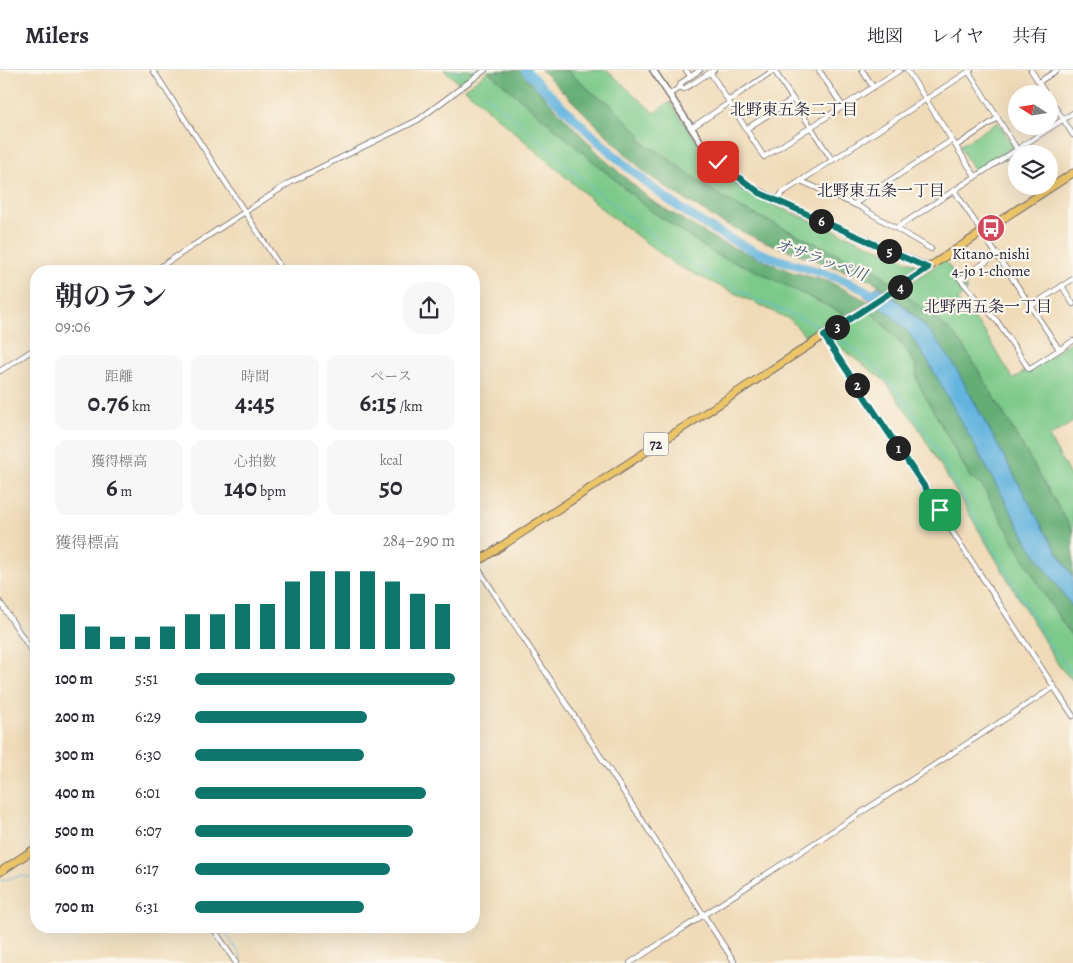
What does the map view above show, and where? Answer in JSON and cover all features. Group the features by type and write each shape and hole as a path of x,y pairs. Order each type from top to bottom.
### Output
{"main road":[{"name":"72","path":"480,559 1073,174"},
{"path":"0,872 30,852"}],"street":[{"path":"153,70 279,265"},
{"path":"163,265 292,182 418,120 485,70"},
{"path":"653,70 691,128 718,162 734,176 777,201 928,268"},
{"path":"686,70 690,76"},
{"path":"680,87 681,82 700,70"},
{"path":"691,128 774,70 832,160"},
{"path":"819,70 843,107"},
{"path":"862,70 873,87"},
{"path":"669,95 680,87 684,88 712,71 764,158 900,70"},
{"path":"907,70 975,176"},
{"path":"1031,70 1041,85"},
{"path":"1039,82 1057,70"},
{"path":"777,201 782,193 970,71 1015,145"},
{"path":"746,130 793,99"},
{"path":"1058,111 1073,135"},
{"path":"1023,145 1073,113"},
{"path":"956,146 998,118"},
{"path":"854,204 952,140"},
{"path":"898,227 1008,155"},
{"path":"801,181 854,204 898,227 930,249"},
{"path":"954,190 998,254 1059,350"},
{"path":"998,254 960,279 997,321 1029,370 1073,341"},
{"path":"1031,306 1073,279"},
{"path":"1062,286 1073,304"},
{"path":"824,336 1073,716"},
{"path":"0,371 30,352"},
{"path":"480,572 735,963"},
{"path":"0,602 30,649"},
{"path":"630,963 1054,687"},
{"path":"217,933 236,963"}],"green space":[{"path":"444,70 480,70 462,86"},
{"path":"519,70 605,160 652,201 720,242 792,272 830,282 869,302 848,316 748,267 717,255 650,210 488,71"},
{"path":"541,70 567,70 594,94 609,103 640,134 640,140 648,147 660,152 706,187 741,208 844,257 865,264 895,286 887,291 873,281 760,240 719,221 643,171"},
{"path":"567,70 607,70 654,113 670,102 714,166 757,198 915,264 915,273 895,286 865,264 844,257 741,208 706,187 660,152 648,147 609,103 594,94"},
{"path":"488,71 650,210 717,255 748,267 848,316 821,334 814,329 805,336 791,320 676,265 608,214 465,89"},
{"path":"998,122 1013,145 1008,145 1008,151 975,172 959,146"},
{"path":"944,260 968,290 957,300 984,331 1013,379 1073,340 1073,422 1049,437 1073,481 1073,532 974,363 900,290"},
{"path":"900,290 955,335 974,363 1073,532 1073,577 1044,530 953,363 925,326 891,295"},
{"path":"876,304 889,313 909,333 930,365 1030,546 1073,608 1073,638 1049,602 982,486 970,477 923,392 917,379 916,364 904,347 869,309"},
{"path":"869,309 904,347 916,364 917,379 923,392 970,477 982,485 1049,602 1073,638 1073,681 1059,666 916,424 885,381 825,336"}],"water":[{"path":"878,286 919,321 953,363 1044,530 1073,577 1073,608 1030,546 930,365 909,333 889,313 864,296"}],"waterway":[{"path":"454,70 462,76"},
{"name":"オサラッペ川","path":"525,70 626,166 652,188 709,227 757,252 845,281 878,298"},
{"path":"484,95 519,122 591,187 679,257 754,298 825,329"},
{"path":"836,338 859,352 879,370 912,411 1052,648 1073,674"},
{"path":"0,881 20,876 30,877"},
{"path":"226,933 243,959"}],"place":[{"name":"Kitano-nishi 4-jo 1-chome","path":"991,228"}],"district":[{"name":"北野東五条二丁目","path":"794,110"},
{"name":"北野東五条一丁目","path":"881,191"},
{"name":"北野西五条一丁目","path":"988,307"}],"route":[{"path":"718,162 734,176 760,193 928,268 824,336 940,510"}]}
